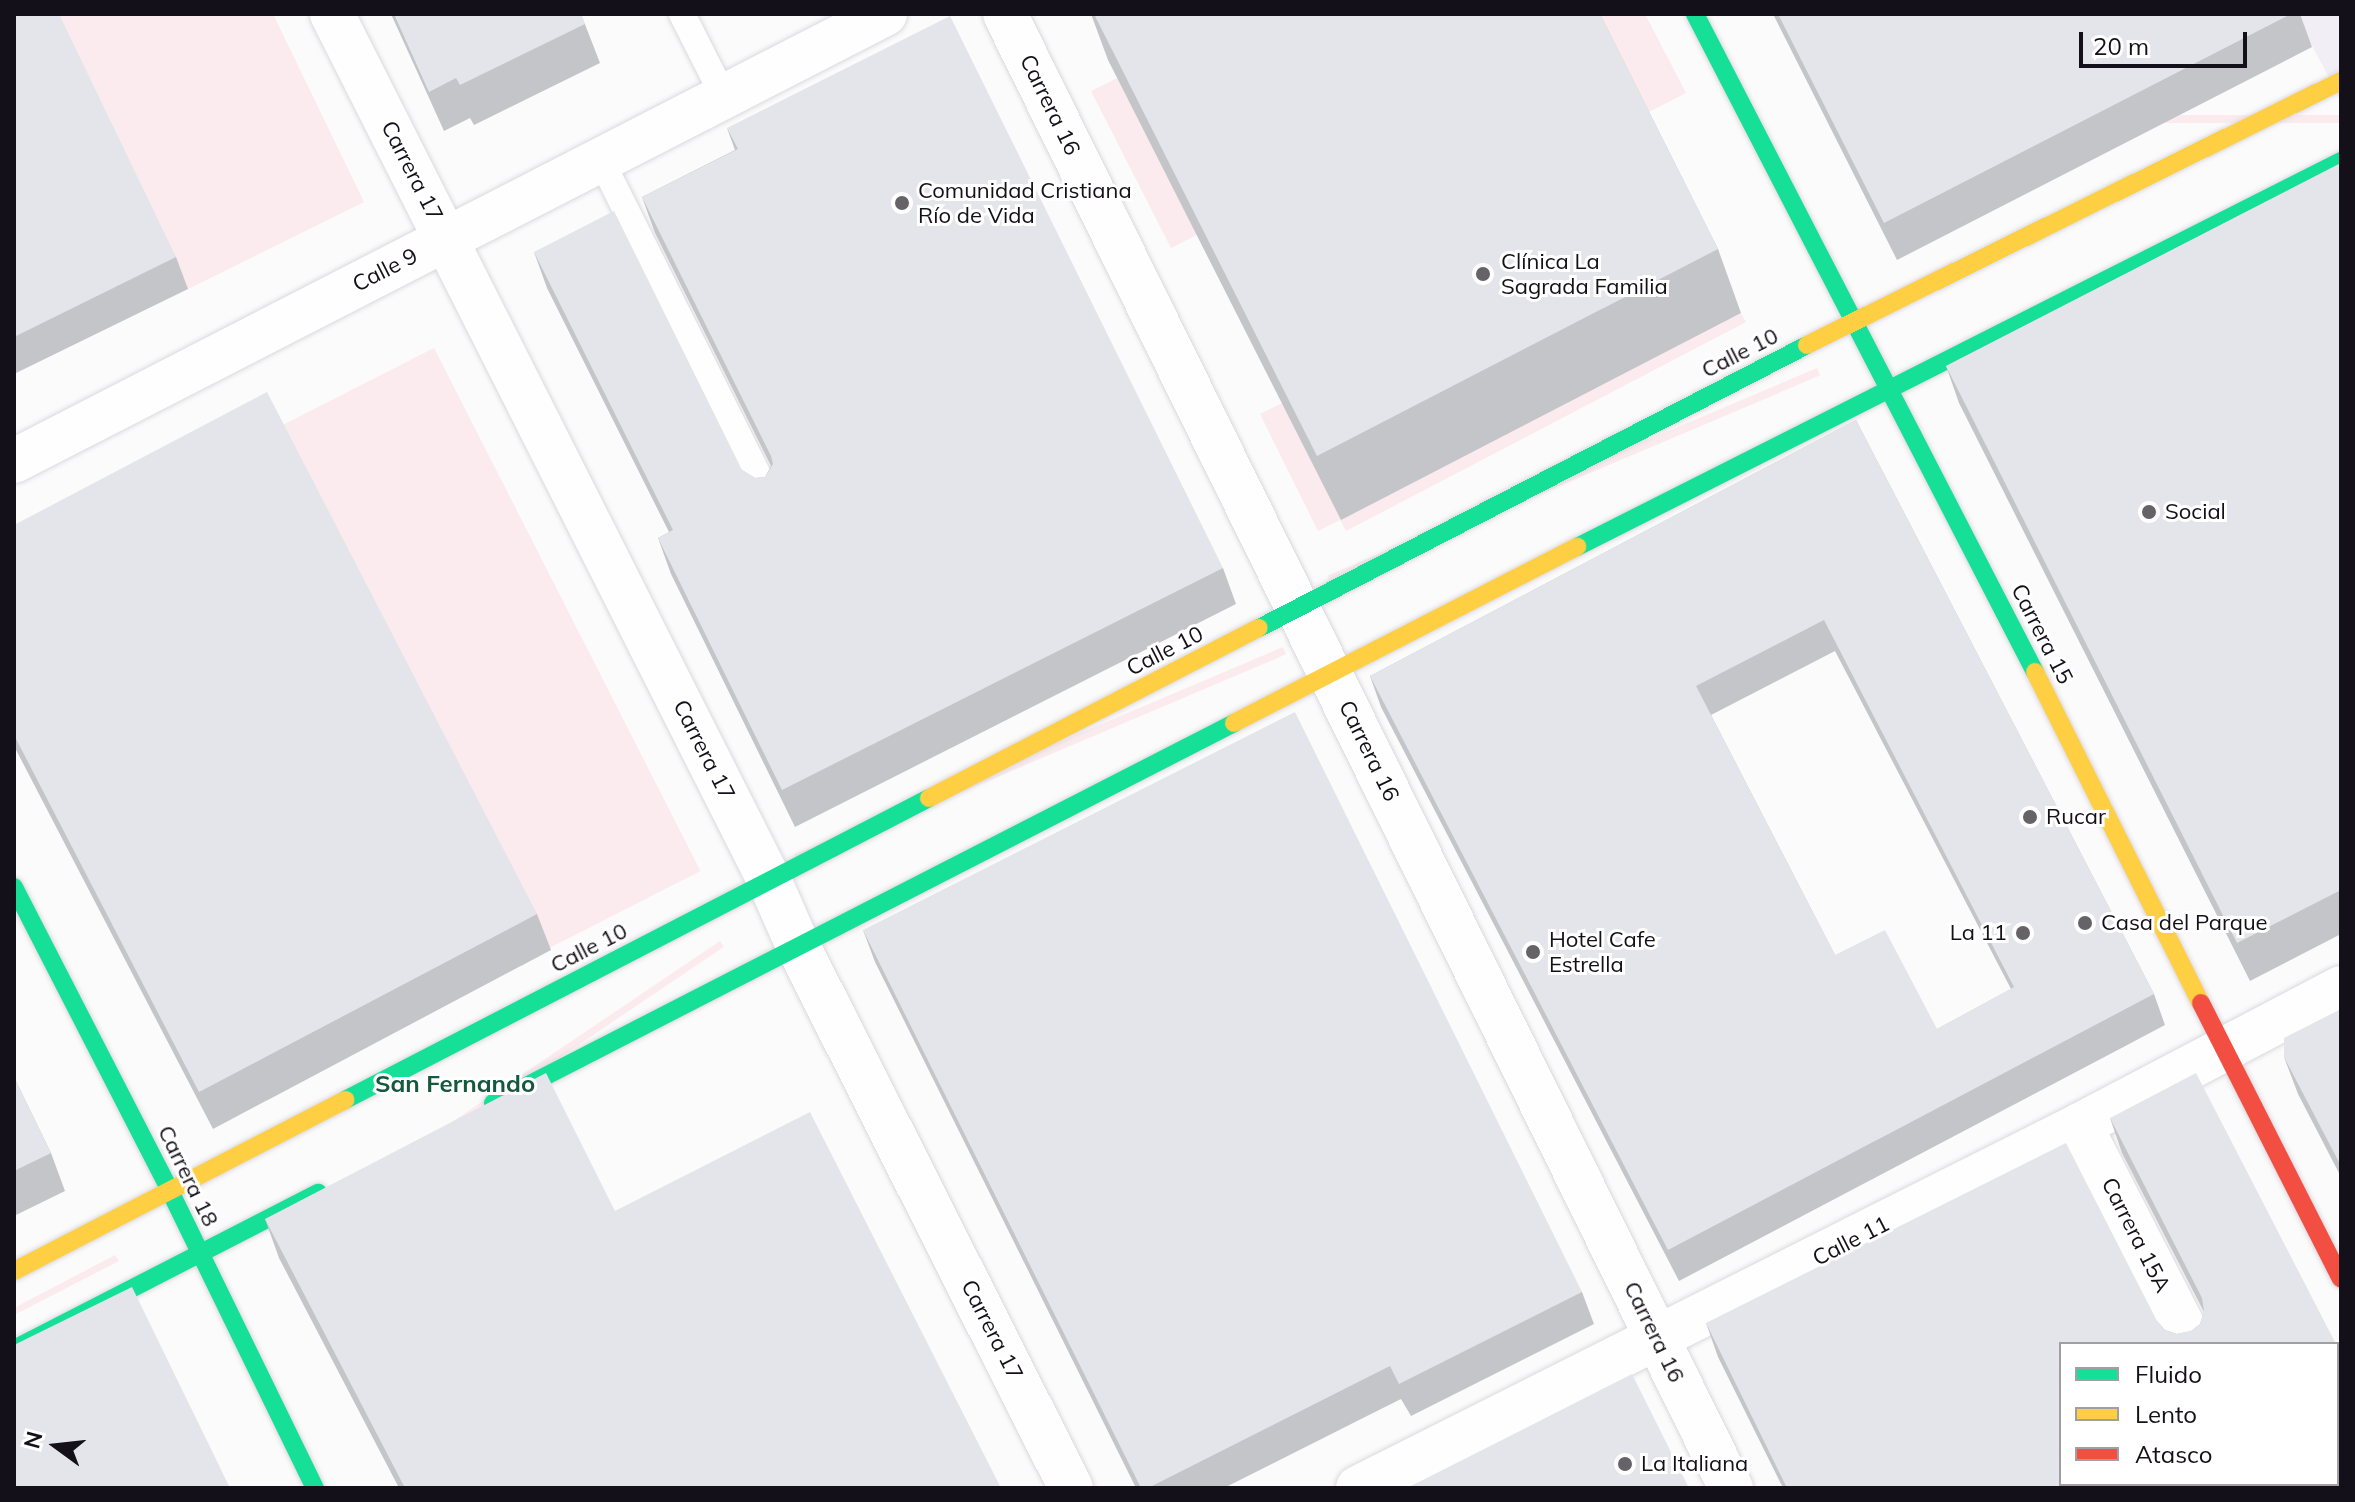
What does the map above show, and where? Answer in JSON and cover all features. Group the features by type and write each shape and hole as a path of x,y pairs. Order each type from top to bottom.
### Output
{"street":[{"name":"Carrera 17","path":"332,14 770,882 798,946 1071,1488"},
{"name":"Calle 9","path":"14,461 885,14"},
{"name":"Carrera 16","path":"1005,14 1731,1488"},
{"name":"Carrera 15","path":"1695,14 1890,386 2341,1279"},
{"name":"Calle 10","path":"14,1271 1855,320 2341,81"},
{"path":"481,1109 1890,386 2341,161"},
{"name":"Carrera 18","path":"14,887 170,1191 315,1488"},
{"name":"Calle 11","path":"1358,1488 2080,1125 2341,988"},
{"name":"Carrera 15A","path":"2080,1125 2191,1342"},
{"path":"14,1349 340,1181"}],"lane":[{"path":"682,14 724,97"},
{"path":"601,160 770,499"}],"shaded area":[{"path":"55,14 273,14 364,202 188,289"},
{"path":"1592,14 1645,14 1686,93 1643,115"},
{"path":"2295,14 2341,14 2341,103 2333,85"},
{"path":"1117,78 1197,235 1171,248 1091,91"},
{"path":"1848,115 2341,115 2341,123 1848,123"},
{"path":"1741,313 1746,322 1346,531 1340,520 1318,531 1260,414 1282,403"},
{"path":"434,348 700,871 546,950 280,427"},
{"path":"1817,368 1820,375 1330,583 1327,576"},
{"path":"1283,647 1286,654 797,862 794,854"},
{"path":"720,941 724,947 284,1244 280,1238"},
{"path":"115,1255 119,1261 14,1315 14,1308"}],"building":[{"path":"14,14 59,14 176,257 14,337"},
{"path":"394,14 581,14 585,24 460,85 456,78 429,92"},
{"name":"Clínica La Sagrada Familia","path":"1094,14 1600,14 1718,249 1317,456"},
{"path":"1778,14 2291,14 1884,223"},
{"path":"950,16 1223,568 782,790 658,538 673,530 534,252 614,211 742,470 755,478 765,477 773,464 771,456 642,197 738,149 727,128"},
{"path":"2341,163 2341,890 2237,943 1946,366"},
{"path":"267,392 537,914 199,1092 14,735 14,525"},
{"path":"1856,420 2154,994 1668,1250 1370,676","holes":["1824,620 2014,987 1937,1029 1885,930 1835,955 1696,686"]},
{"path":"1295,712 1582,1292 1399,1384 1390,1366 1148,1488 1141,1488 863,930"},
{"path":"2341,1009 2341,1166 2284,1057 2284,1038"},
{"path":"546,1073 615,1211 810,1112 1001,1488 405,1488 265,1219"},
{"path":"2196,1073 2335,1342 2059,1342 2059,1486 2339,1486 2339,1351 2341,1488 1787,1488 1706,1323 2066,1143 2157,1321 2165,1330 2177,1334 2191,1331 2200,1324 2204,1311 2202,1298 2110,1118"},
{"path":"14,1077 51,1153 14,1171"},
{"path":"132,1287 230,1488 14,1488 14,1345"},
{"path":"1632,1374 1689,1488 1408,1488"}],"traffic: fast":[{"path":"1695,14 2035,672"},
{"path":"1577,547 2341,161"},
{"path":"1259,628 1807,345"},
{"path":"493,1103 1234,723"},
{"path":"345,1100 929,798"},
{"path":"14,887 170,1191 315,1488"},
{"path":"14,1349 318,1193"}],"traffic: slow":[{"path":"1807,345 2341,81"},
{"path":"1234,723 1577,547"},
{"path":"929,798 1259,628"},
{"path":"2035,672 2201,1003"},
{"path":"14,1271 345,1100"}],"traffic: jam":[{"path":"2201,1003 2341,1279"}],"place":[{"name":"Comunidad Cristiana Río de Vida","path":"902,203"},
{"name":"Clínica La Sagrada Familia","path":"1483,274"},
{"name":"Social","path":"2149,512"},
{"name":"Rucar","path":"2030,817"},
{"name":"Casa del Parque","path":"2085,923"},
{"name":"La 11","path":"2023,933"},
{"name":"Hotel Cafe Estrella","path":"1533,952"},
{"name":"La Italiana","path":"1625,1464"}],"district":[{"name":"San Fernando","path":"455,1084"}]}
